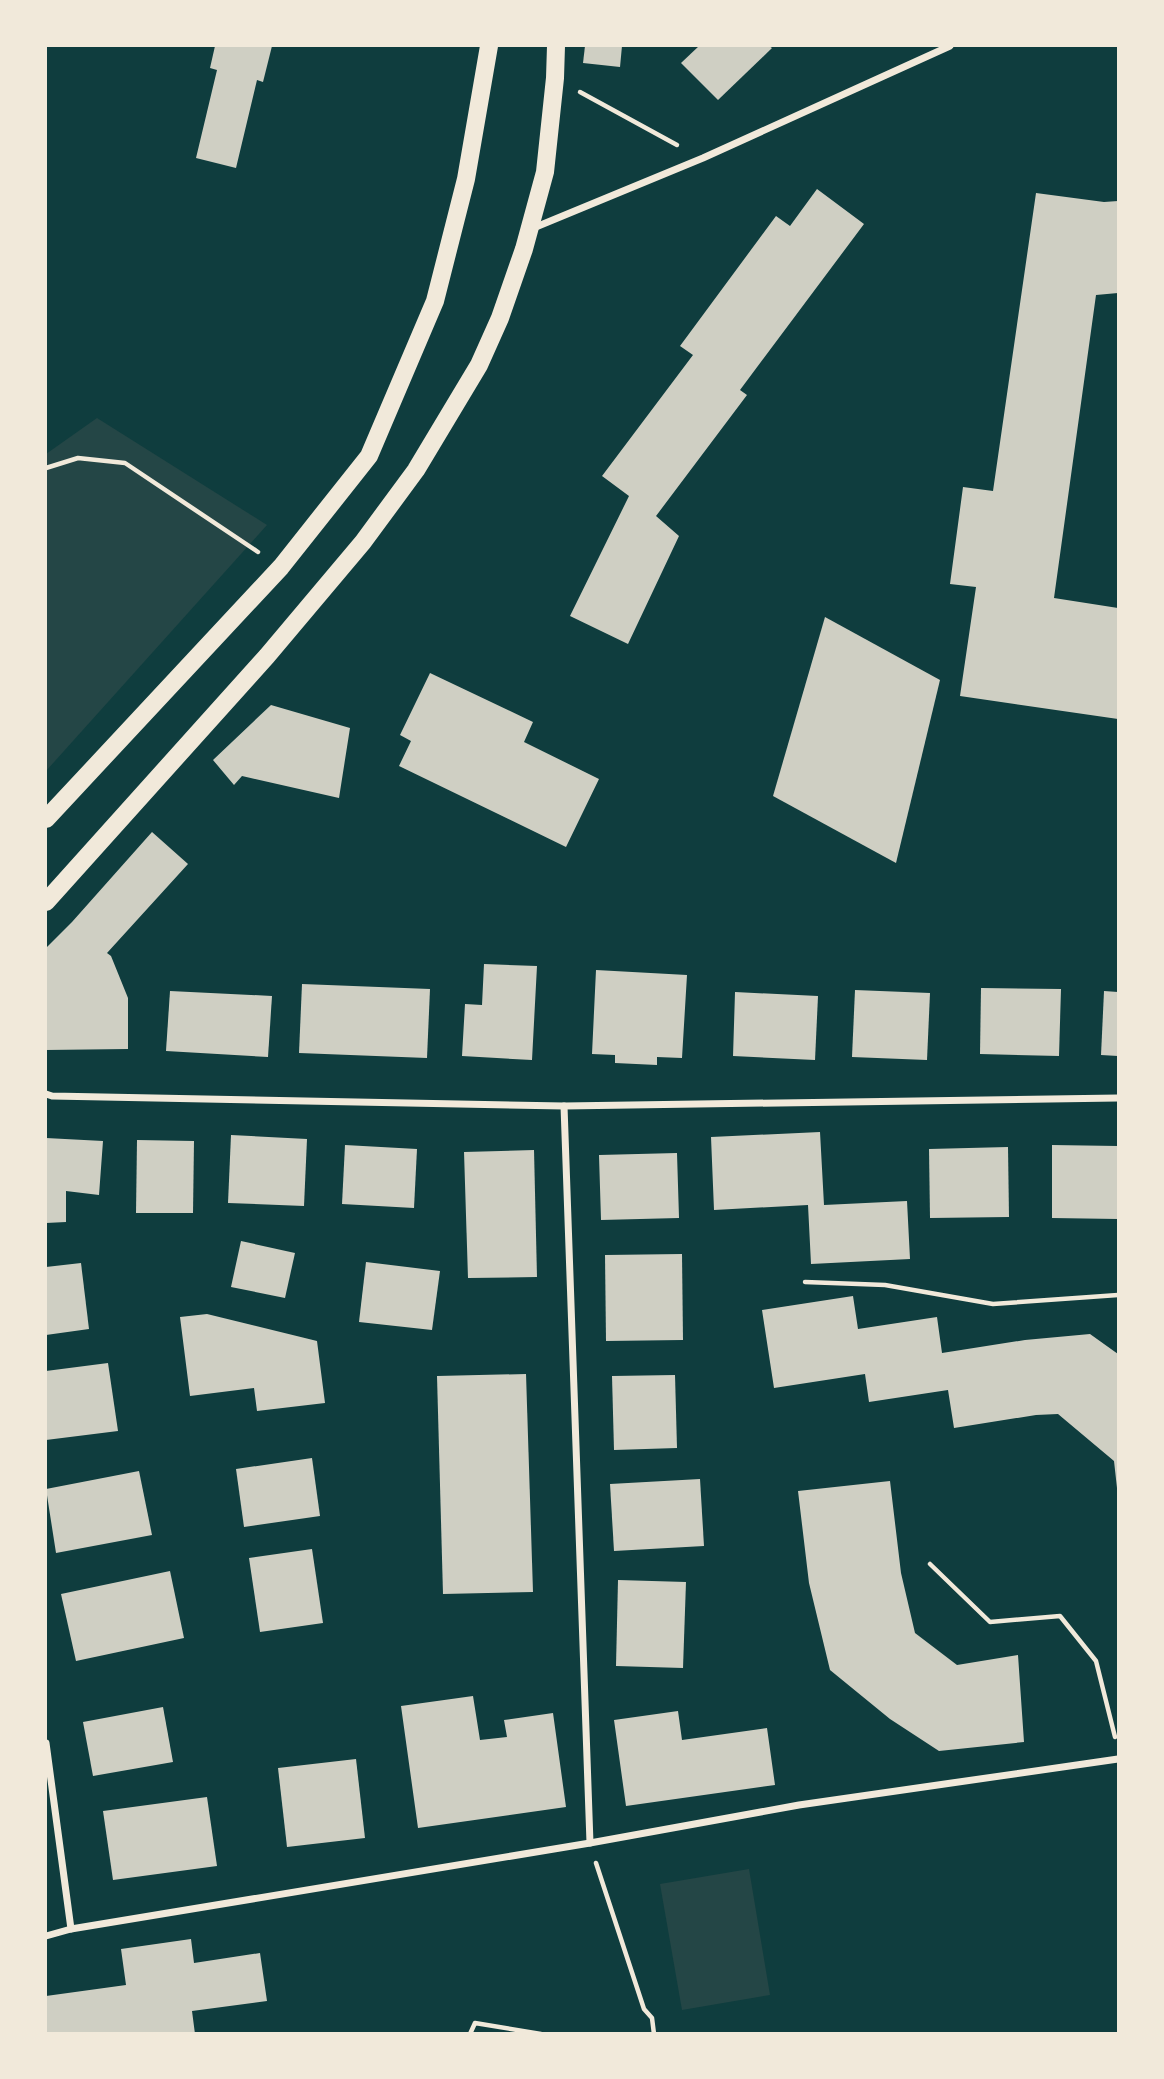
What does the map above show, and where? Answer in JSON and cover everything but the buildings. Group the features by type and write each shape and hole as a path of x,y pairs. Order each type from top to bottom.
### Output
{"main road":[{"path":"46,819 281,567 369,456 435,300 466,179 489,46"},
{"path":"46,902 267,656 363,542 416,470 479,365 500,318 530,229 545,172 556,46"}],"street":[{"path":"530,229 703,158 950,46"},
{"path":"46,1094 564,1107 1118,1098"},
{"path":"564,1107 590,1843"},
{"path":"46,1742 71,1929"},
{"path":"46,1936 71,1929 590,1843 799,1805 1118,1759"}],"path":[{"path":"555,78 703,158"},
{"path":"46,468 78,458 125,463 281,567"},
{"path":"805,1282 885,1285 993,1304 1118,1295"},
{"path":"930,1564 990,1622 1060,1616 1096,1661 1115,1739"},
{"path":"590,1843 644,2009 652,2018 654,2034"},
{"path":"470,2034 475,2023 541,2034"}],"shaded area":[{"path":"97,418 267,525 46,771 46,454"},
{"path":"749,1869 770,1995 682,2010 660,1884"}]}
